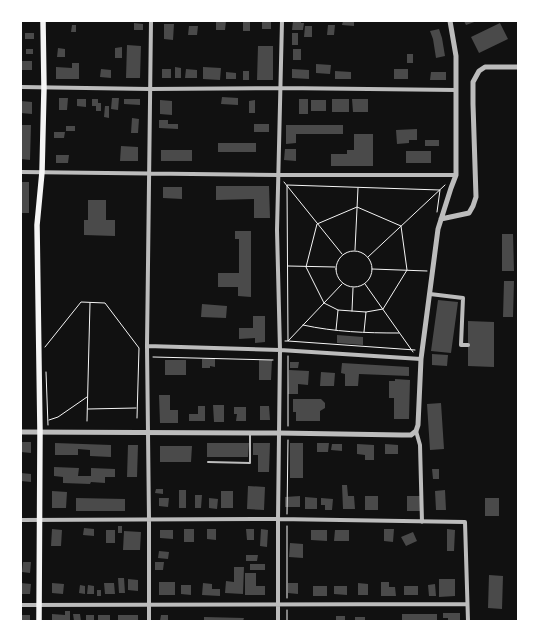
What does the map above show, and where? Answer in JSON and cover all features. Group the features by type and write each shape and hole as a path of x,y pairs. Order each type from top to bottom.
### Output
{"main road":[{"path":"39,621 40,432 37,225 42,172 44,88 43,21"}],"street":[{"path":"149,621 147,346 151,21"},
{"path":"278,621 280,341 278,175 282,21"},
{"path":"422,522 420,445 417,428 418,359 430,294 438,229 450,188 456,175 456,56 450,21"},
{"path":"442,219 469,213 474,206 476,197 473,82 479,71 484,67 518,67"},
{"path":"21,87 456,90"},
{"path":"21,172 278,175 456,175"},
{"path":"430,294 464,298 461,345 468,345"},
{"path":"147,346 288,350 418,359"},
{"path":"21,432 411,435 417,428"},
{"path":"21,520 287,519 465,522 468,621"},
{"path":"21,605 467,604"}],"lane":[{"path":"208,462 250,463 250,433"}],"path":[{"path":"278,175 343,254"},
{"path":"287,185 440,190"},
{"path":"287,185 287,621"},
{"path":"368,257 445,185"},
{"path":"354,251 358,187"},
{"path":"437,212 440,190"},
{"path":"317,224 357,207 401,226"},
{"path":"317,224 306,266 324,303 338,310 366,312 383,309 407,270 401,226"},
{"path":"354,251 362,253 368,257 372,273 365,284 360,287 347,287 338,279 335,267 340,256 343,254 354,251"},
{"path":"287,266 335,267"},
{"path":"372,269 428,271"},
{"path":"288,341 342,284"},
{"path":"365,284 418,359"},
{"path":"352,311 354,288"},
{"path":"45,348 81,302 105,302 139,348 137,418"},
{"path":"87,421 90,303"},
{"path":"336,331 338,310"},
{"path":"364,333 366,312"},
{"path":"303,326 336,331 399,333"},
{"path":"280,341 411,349 418,350 418,359"},
{"path":"138,357 288,360"},
{"path":"46,372 48,420 58,417 87,396"},
{"path":"87,409 137,408"}],"building":[{"path":"216,21 226,21 225,30 216,30"},
{"path":"243,21 250,21 250,31 243,31"},
{"path":"262,21 271,21 271,29 262,29"},
{"path":"293,21 301,21 301,23 304,23 303,30 292,30"},
{"path":"343,21 354,21 354,26 342,25"},
{"path":"464,21 477,21 466,25"},
{"path":"134,23 143,24 143,30 134,30"},
{"path":"500,23 508,39 479,53 471,37"},
{"path":"164,24 174,24 173,40 164,39"},
{"path":"72,25 76,25 76,32 71,32"},
{"path":"328,25 335,25 334,35 327,35"},
{"path":"189,26 198,26 197,35 188,35"},
{"path":"305,26 312,26 312,37 304,37"},
{"path":"439,29 445,56 436,58 430,31"},
{"path":"25,33 34,33 34,39 25,39"},
{"path":"292,33 298,33 298,45 292,45"},
{"path":"127,45 141,46 140,78 126,78"},
{"path":"258,46 273,46 273,80 257,80"},
{"path":"122,47 122,58 115,58 115,48"},
{"path":"58,48 65,49 65,57 57,57"},
{"path":"26,49 33,49 33,54 26,54"},
{"path":"293,49 301,49 301,60 293,60"},
{"path":"407,54 413,54 413,63 407,63"},
{"path":"21,61 32,61 32,70 21,70"},
{"path":"72,63 79,63 79,79 56,79 56,67 72,68"},
{"path":"316,64 331,65 330,74 316,73"},
{"path":"175,67 181,68 181,78 175,78"},
{"path":"203,67 221,68 220,80 203,79"},
{"path":"101,69 111,70 111,78 100,77"},
{"path":"162,69 171,69 171,78 162,78"},
{"path":"186,69 197,70 197,78 185,78"},
{"path":"292,69 309,70 309,79 292,78"},
{"path":"394,69 408,69 408,79 394,79"},
{"path":"243,71 249,71 249,80 243,80"},
{"path":"335,71 351,72 351,79 335,79"},
{"path":"226,72 236,73 236,79 226,79"},
{"path":"431,72 446,72 446,80 430,80"},
{"path":"222,97 238,98 238,105 221,104"},
{"path":"59,98 68,98 67,110 59,110"},
{"path":"112,98 119,98 118,110 111,109"},
{"path":"77,99 86,99 86,107 77,106"},
{"path":"92,99 98,99 98,103 101,103 101,111 96,111 96,106 92,106"},
{"path":"124,99 140,99 140,105 124,104"},
{"path":"299,99 308,99 308,114 299,114"},
{"path":"332,99 349,99 349,112 332,112"},
{"path":"352,99 368,99 368,112 353,112"},
{"path":"160,100 172,101 172,115 160,114"},
{"path":"255,100 255,113 249,113 249,101"},
{"path":"311,100 326,100 326,111 311,111"},
{"path":"21,101 32,102 32,114 21,113"},
{"path":"105,106 109,106 109,118 104,117"},
{"path":"132,118 139,119 138,133 131,133"},
{"path":"159,120 168,120 168,124 178,124 178,129 159,128"},
{"path":"254,124 269,124 269,132 254,132"},
{"path":"21,125 31,125 30,160 21,159"},
{"path":"286,125 343,125 343,134 296,134 296,143 286,144"},
{"path":"66,126 75,126 75,131 66,131"},
{"path":"417,129 417,140 409,140 409,143 397,144 396,130"},
{"path":"54,132 65,132 64,138 54,138"},
{"path":"354,134 373,134 373,166 331,166 331,154 347,154 347,150 354,150"},
{"path":"425,140 439,140 439,146 425,146"},
{"path":"218,143 256,143 256,152 218,152"},
{"path":"121,146 138,147 138,161 120,161"},
{"path":"285,149 296,149 296,161 284,160"},
{"path":"161,150 192,150 192,161 161,161"},
{"path":"406,151 431,151 431,163 406,163"},
{"path":"56,155 69,155 68,163 56,163"},
{"path":"21,182 29,182 29,213 21,213"},
{"path":"216,186 269,186 270,218 254,218 254,199 216,200"},
{"path":"163,187 182,187 182,199 163,198"},
{"path":"88,200 106,200 106,220 115,220 115,236 84,235 84,220 88,220"},
{"path":"235,231 251,231 251,297 238,296 238,287 218,287 218,273 239,273 239,239 235,239"},
{"path":"502,234 513,234 514,271 502,271"},
{"path":"504,281 514,281 513,317 503,317"},
{"path":"438,300 458,302 451,353 431,351"},
{"path":"202,304 227,306 226,318 201,317"},
{"path":"253,316 265,316 265,342 255,343 255,338 239,339 239,328 253,328"},
{"path":"468,321 494,322 494,367 468,366"},
{"path":"337,335 363,337 363,345 337,343"},
{"path":"432,354 448,355 447,366 432,365"},
{"path":"215,358 215,367 210,366 210,368 202,368 202,359"},
{"path":"165,360 186,360 186,375 165,375"},
{"path":"259,360 272,360 271,380 259,380"},
{"path":"290,362 299,362 298,368 290,368"},
{"path":"342,363 409,367 409,376 359,374 358,386 345,386 345,374 341,373"},
{"path":"289,370 309,371 308,385 298,384 298,394 288,394"},
{"path":"321,372 335,373 334,386 320,386"},
{"path":"395,379 410,380 409,419 394,419 394,398 389,398 389,381 395,381"},
{"path":"159,395 170,395 170,410 178,410 178,423 160,423"},
{"path":"293,399 321,399 325,403 325,408 320,411 320,421 296,421 296,412 293,412"},
{"path":"441,403 444,449 430,450 427,404"},
{"path":"213,405 224,405 224,422 214,422"},
{"path":"198,406 205,406 205,421 189,421 189,414 198,414"},
{"path":"260,406 269,406 270,420 260,420"},
{"path":"234,407 246,407 246,421 236,421 237,414 234,414"},
{"path":"21,442 31,442 31,453 21,452"},
{"path":"55,443 111,445 111,457 90,456 90,450 78,449 78,455 55,455"},
{"path":"207,443 249,443 248,457 207,457"},
{"path":"253,443 270,443 269,472 258,472 258,455 253,455"},
{"path":"290,443 303,443 303,478 290,478"},
{"path":"317,443 329,443 328,452 317,452"},
{"path":"332,444 342,444 342,451 331,450"},
{"path":"357,444 374,445 374,460 365,460 365,455 357,454"},
{"path":"385,444 398,445 398,454 385,454"},
{"path":"128,445 138,445 137,477 127,477"},
{"path":"160,446 192,446 191,462 160,462"},
{"path":"54,467 79,468 78,476 91,476 91,468 115,469 115,477 105,477 105,483 63,483 63,477 54,476"},
{"path":"432,469 439,469 439,479 433,479"},
{"path":"21,473 31,474 31,482 21,481"},
{"path":"342,485 347,485 348,496 354,496 355,509 343,509"},
{"path":"248,486 265,487 264,510 247,509"},
{"path":"156,489 163,489 163,494 155,493"},
{"path":"179,490 186,490 186,508 179,508"},
{"path":"445,490 446,510 436,510 435,491"},
{"path":"52,491 67,492 66,508 52,508"},
{"path":"221,491 233,491 233,508 221,508"},
{"path":"195,495 202,495 201,508 195,508"},
{"path":"300,496 300,507 285,507 285,497"},
{"path":"365,496 378,496 378,510 365,510"},
{"path":"407,496 420,496 420,511 407,511"},
{"path":"305,497 317,498 317,509 305,509"},
{"path":"76,498 125,499 125,511 76,511"},
{"path":"159,498 169,498 168,507 159,506"},
{"path":"209,498 218,499 217,509 209,508"},
{"path":"321,498 333,499 332,510 325,510 325,505 321,505"},
{"path":"485,498 499,498 499,516 485,516"},
{"path":"118,526 122,526 122,533 118,533"},
{"path":"84,528 94,529 94,536 83,535"},
{"path":"52,529 62,530 61,546 51,546"},
{"path":"184,529 194,529 194,542 184,542"},
{"path":"207,529 216,529 216,540 207,539"},
{"path":"246,529 254,529 254,540 247,540"},
{"path":"261,529 268,530 267,547 260,546"},
{"path":"384,529 394,529 393,542 384,541"},
{"path":"447,529 455,530 454,551 447,551"},
{"path":"106,530 115,530 115,543 106,543"},
{"path":"160,530 173,530 173,539 160,538"},
{"path":"311,530 327,530 327,541 311,540"},
{"path":"335,530 349,530 349,541 334,541"},
{"path":"124,531 141,532 140,550 123,550"},
{"path":"413,532 417,541 406,546 401,537"},
{"path":"290,543 303,544 303,558 289,557"},
{"path":"159,551 169,552 168,559 158,558"},
{"path":"246,555 258,555 257,561 246,561"},
{"path":"23,562 31,562 30,573 22,572"},
{"path":"155,562 164,562 163,570 155,570"},
{"path":"250,564 265,564 265,570 250,570"},
{"path":"234,567 244,567 243,594 225,593 226,581 234,582"},
{"path":"245,573 256,573 256,586 265,586 265,595 245,595"},
{"path":"489,575 503,576 502,609 488,608"},
{"path":"118,578 124,578 125,593 119,593"},
{"path":"128,579 138,580 138,591 128,590"},
{"path":"439,579 455,579 455,596 439,597"},
{"path":"159,582 175,582 175,595 159,595"},
{"path":"381,582 389,582 389,587 395,587 396,596 381,596"},
{"path":"21,583 31,584 30,594 21,594"},
{"path":"52,583 64,584 63,594 52,593"},
{"path":"104,583 114,583 115,594 105,594"},
{"path":"203,583 212,584 212,589 220,589 220,596 202,595"},
{"path":"288,583 298,583 298,594 288,593"},
{"path":"358,583 368,584 368,595 358,595"},
{"path":"435,584 436,596 429,596 428,585"},
{"path":"80,585 85,586 85,594 79,593"},
{"path":"88,585 94,586 94,594 87,594"},
{"path":"181,585 191,585 191,595 181,594"},
{"path":"313,586 327,586 327,596 313,596"},
{"path":"334,586 347,586 347,595 334,594"},
{"path":"404,586 418,586 418,595 404,595"},
{"path":"97,590 101,590 101,596 97,596"},
{"path":"65,611 70,611 70,621 52,621 52,614 65,615"},
{"path":"443,613 460,613 460,621 448,621 448,618 443,618"},
{"path":"73,614 80,614 81,621 74,621"},
{"path":"402,614 437,614 437,621 402,621"},
{"path":"21,615 30,615 30,621 21,621"},
{"path":"86,615 94,615 94,621 86,621"},
{"path":"98,615 110,615 110,621 98,621"},
{"path":"118,615 138,615 138,621 118,621"},
{"path":"161,615 168,615 168,621 160,621"},
{"path":"336,616 345,616 345,621 336,621"},
{"path":"204,617 244,618 243,621 204,621"},
{"path":"355,617 365,617 365,621 355,621"}]}
